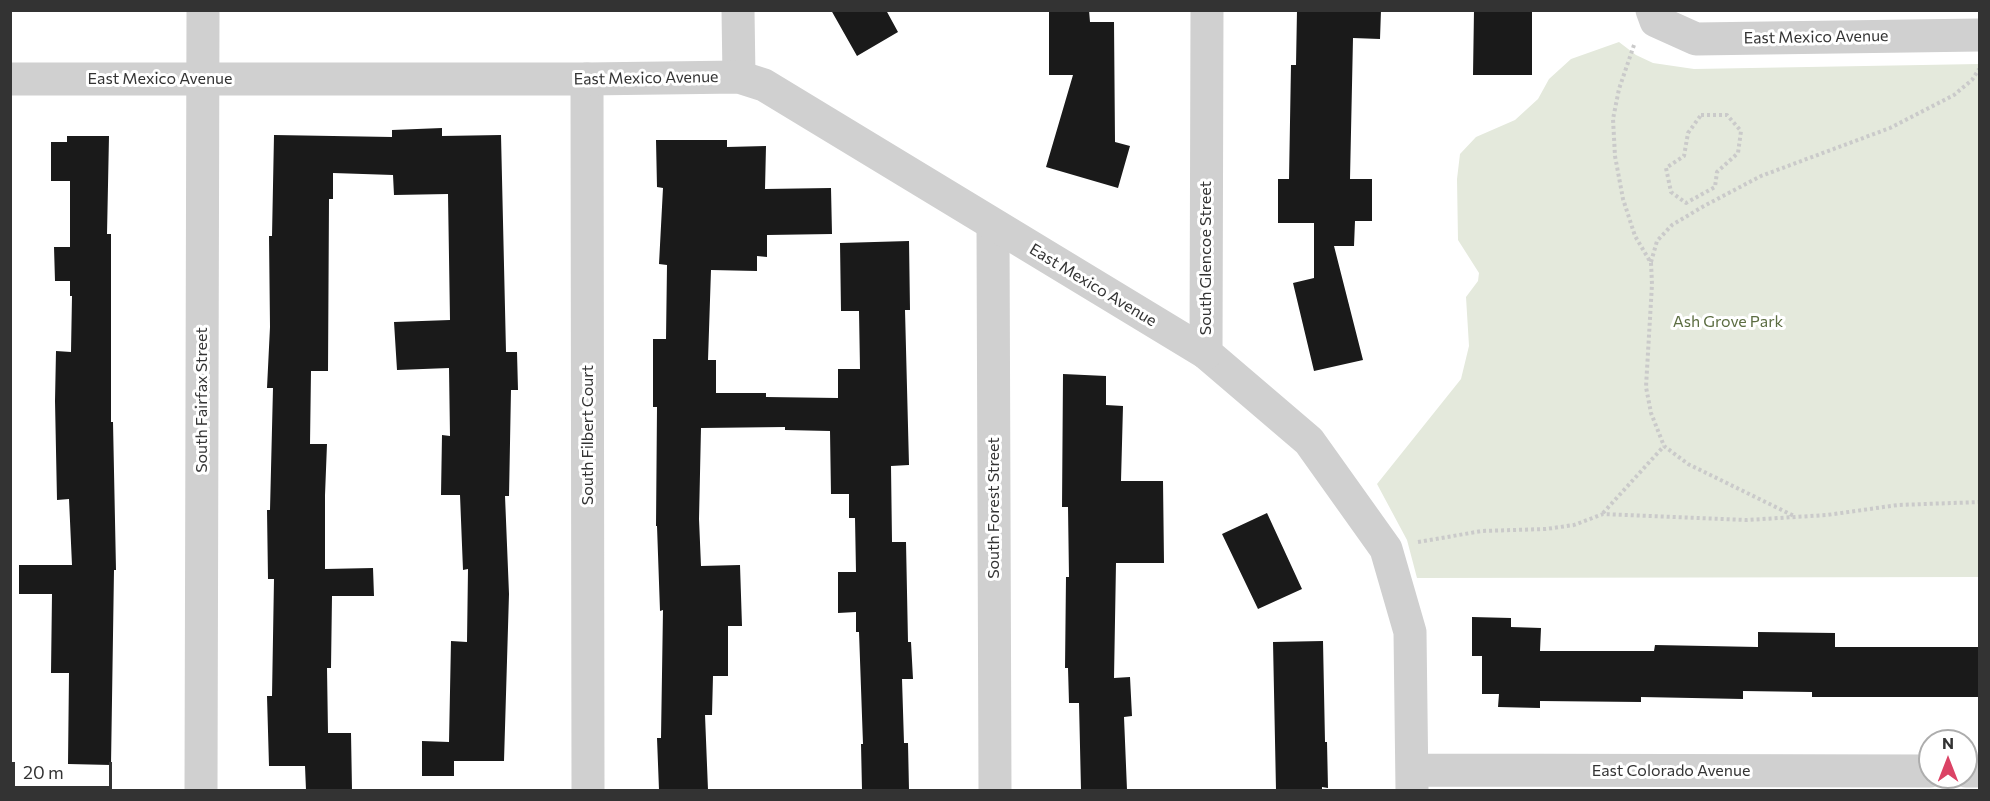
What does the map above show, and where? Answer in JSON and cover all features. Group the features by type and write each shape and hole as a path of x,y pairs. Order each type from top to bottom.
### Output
{"street":[{"name":"South Fairfax Street","path":"201,790 203,10"},
{"path":"738,10 739,77"},
{"name":"South Glencoe Street","path":"1207,10 1206,353 1309,441 1386,549 1410,632 1412,780"},
{"name":"East Mexico Avenue","path":"1654,16 1696,39 1980,35"},
{"name":"East Mexico Avenue","path":"10,79 739,77 764,85 1206,353"},
{"name":"South Filbert Court","path":"587,79 588,790"},
{"name":"South Forest Street","path":"993,225 996,790"},
{"name":"East Colorado Avenue","path":"1412,780 1918,771"}],"path":[{"path":"1651,262 1635,236 1623,199 1615,156 1613,119 1618,88 1634,46 1654,16"},
{"path":"1794,516 1688,464 1664,446 1651,413 1646,387 1652,284 1651,262 1657,241 1672,225 1761,176 1890,128 1954,95 1972,80 1980,68"},
{"path":"1701,115 1727,115 1741,131 1738,153 1717,172 1715,187 1686,203 1671,192 1666,168 1684,156 1688,133 1701,115"},
{"path":"1603,514 1664,446"},
{"path":"1386,549 1482,531 1546,529 1574,525 1603,514 1747,520 1827,515 1898,505 1980,502"}],"green space":[{"name":"Ash Grove Park","path":"1619,42 1636,55 1653,63 1694,69 1979,64 1979,577 1417,578 1407,540 1377,484 1461,379 1469,346 1466,297 1478,281 1479,273 1458,240 1457,179 1460,154 1476,137 1515,120 1538,99 1549,79 1571,59"}],"building":[{"path":"831,10 886,10 898,32 857,56"},
{"path":"1049,10 1089,10 1090,22 1114,22 1115,142 1130,146 1118,188 1046,167 1073,75 1049,75"},
{"path":"1297,10 1381,10 1380,39 1353,38 1350,179 1372,179 1372,221 1355,221 1354,246 1334,246 1363,360 1314,371 1293,283 1314,278 1314,223 1278,223 1278,179 1289,179 1291,65 1296,65"},
{"path":"1474,10 1532,10 1532,75 1473,75"},
{"path":"442,128 442,136 501,135 506,352 517,352 518,390 511,390 509,496 505,496 509,594 504,761 454,761 454,776 422,776 422,741 449,742 451,641 467,642 468,569 463,570 460,495 441,495 442,435 450,436 449,368 397,370 394,322 450,320 448,194 394,195 393,175 333,173 333,199 329,199 328,371 311,371 310,444 327,444 325,569 373,568 374,596 332,596 331,668 327,668 328,733 351,733 352,790 306,790 305,766 269,766 267,696 272,696 274,579 268,579 267,510 270,510 273,388 267,388 270,327 269,236 272,236 274,135 392,137 392,130"},
{"path":"67,136 109,136 107,234 111,234 111,422 113,422 116,570 114,570 111,765 68,764 69,673 51,673 52,594 19,594 19,565 72,565 69,499 57,500 55,401 56,351 71,352 72,296 70,296 70,281 55,281 54,247 70,247 70,181 51,181 51,142 67,142"},
{"path":"656,140 727,140 727,147 766,146 765,189 831,188 832,234 767,235 767,257 757,256 757,271 711,270 708,360 716,360 716,393 766,393 766,397 838,398 838,369 860,369 859,311 841,311 840,243 909,241 910,310 905,310 909,465 891,466 892,542 906,542 908,642 911,642 913,679 902,679 904,743 908,743 909,790 862,790 861,744 863,744 859,632 856,632 856,612 838,613 838,572 856,572 855,518 849,518 849,494 831,494 830,431 785,430 785,427 701,428 699,519 701,566 740,565 742,626 728,626 728,676 713,676 712,715 705,715 708,790 659,790 657,738 661,738 663,610 660,611 656,526 657,407 653,407 653,339 666,339 667,265 659,264 663,188 657,187"},
{"path":"1063,374 1106,376 1106,405 1123,406 1121,481 1163,481 1164,563 1116,563 1114,678 1130,677 1132,716 1124,717 1127,790 1081,790 1079,703 1069,703 1068,668 1065,668 1066,577 1069,577 1068,507 1062,507"},
{"path":"1267,513 1302,589 1258,609 1222,534"},
{"path":"1472,617 1511,618 1511,627 1541,628 1540,651 1654,651 1655,645 1758,647 1758,632 1835,633 1835,647 1980,647 1980,697 1812,697 1812,692 1743,691 1743,699 1641,697 1641,702 1540,701 1540,708 1498,707 1499,694 1482,694 1482,656 1472,656"},
{"path":"1323,641 1328,788 1276,790 1273,642"}]}
